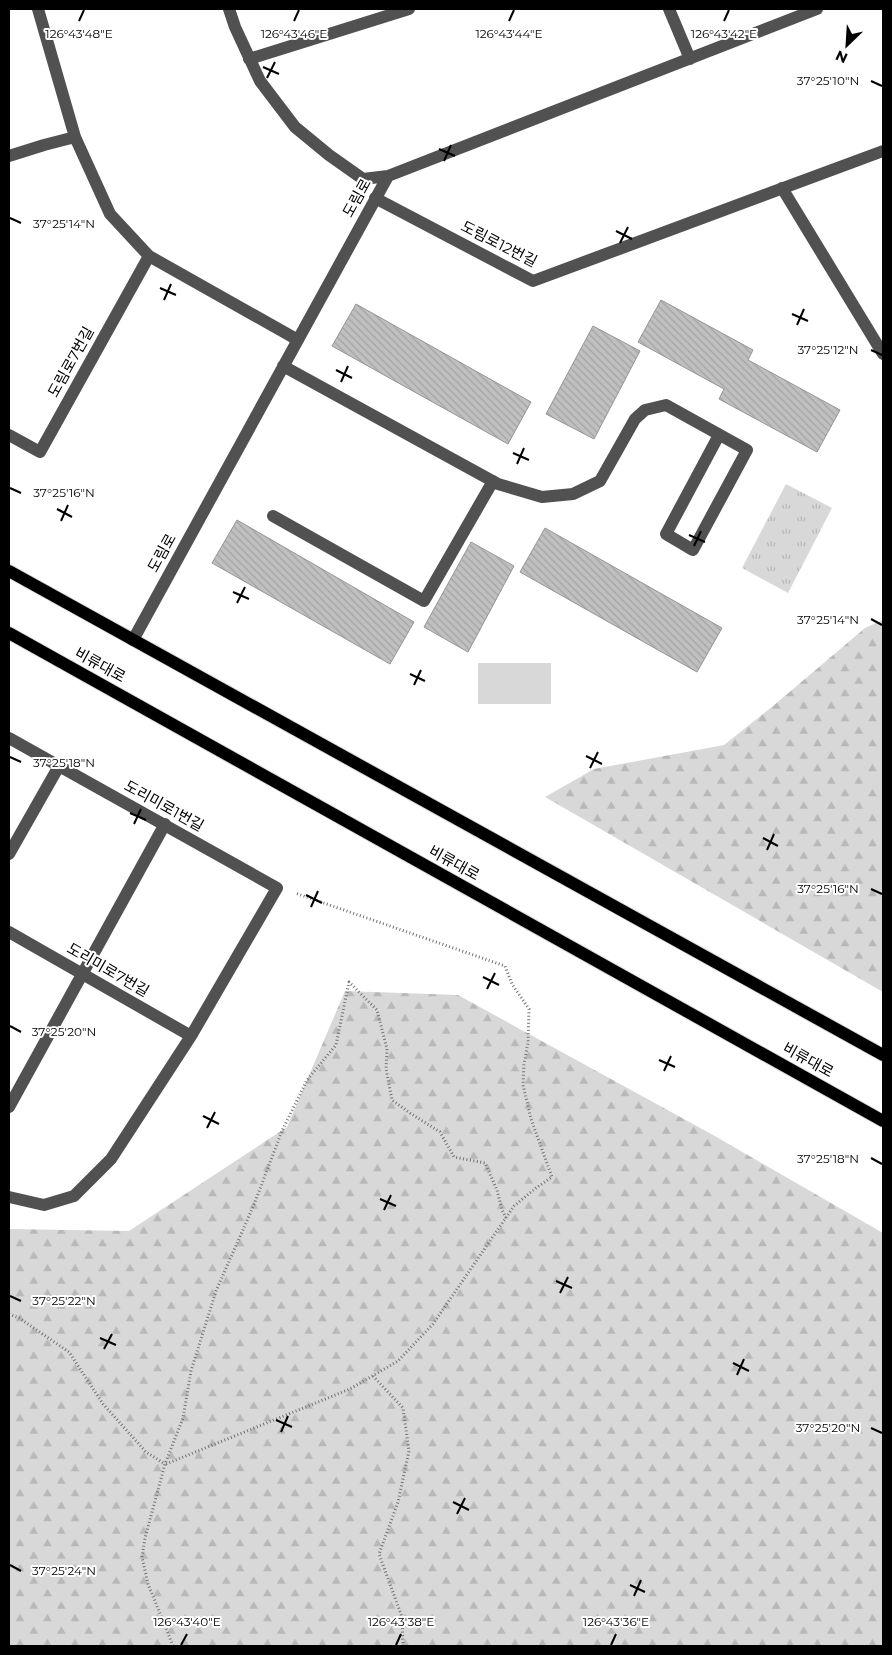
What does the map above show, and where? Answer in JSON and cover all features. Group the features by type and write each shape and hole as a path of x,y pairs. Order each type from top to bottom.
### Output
{"main road":[{"path":"9,571 883,1055"},
{"name":"비류대로","path":"9,633 883,1121"}],"street":[{"path":"38,9 76,137 110,214 149,256 298,340"},
{"path":"229,9 235,27 260,81 295,126 329,155 363,179 388,176"},
{"path":"249,59 409,9"},
{"path":"669,9 690,59"},
{"name":"도림로","path":"133,640 388,176 817,9"},
{"path":"9,156 44,144 76,137"},
{"name":"도림로12번길","path":"375,198 533,281 883,151"},
{"path":"782,188 883,354"},
{"name":"도림로7번길","path":"9,435 40,452 149,256"},
{"path":"283,366 454,466 498,484 542,497 573,494 600,482 635,419 644,410 666,405 747,450 693,550 666,534 719,435"},
{"path":"273,516 424,601 493,481"},
{"name":"도리미로1번길","path":"9,738 278,888"},
{"path":"9,854 59,766"},
{"path":"9,1107 165,824"},
{"path":"9,1197 44,1205 74,1196 111,1159 191,1036 278,888"},
{"name":"도리미로7번길","path":"9,932 191,1036"}],"path":[{"path":"165,1464 350,1389 398,1360 433,1324 514,1206 552,1177 531,1119 523,1085 528,1043 529,1008 512,984 505,966 278,888"},
{"path":"173,1646 148,1584 142,1558 145,1538 165,1464 183,1418 191,1371 216,1290 253,1207 286,1123 307,1080 336,1045 349,982 377,1010 387,1049 386,1069 392,1100 410,1114 440,1132 454,1157 485,1163 497,1190 506,1218"},
{"path":"9,1314 19,1318 69,1352 103,1404 146,1452 165,1464"},
{"path":"372,1376 403,1408 410,1451 398,1502 379,1554 402,1617 403,1646"}],"green space":[{"path":"786,484 832,508 788,593 742,568"},
{"path":"883,620 883,992 545,797 594,769 724,745 865,628"},
{"path":"478,663 551,663 551,704 478,704"},
{"path":"345,991 458,995 713,1135 883,1233 883,1646 9,1646 9,1229 129,1231 287,1127"}],"building":[{"path":"661,300 753,350 748,360 840,410 817,452 719,399 724,389 638,342"},
{"path":"356,304 531,402 508,444 332,346"},
{"path":"593,326 640,351 594,439 546,414"},
{"path":"237,520 414,622 390,664 212,563"},
{"path":"545,528 722,628 697,672 520,572"},
{"path":"471,542 514,566 468,652 424,627"}]}
